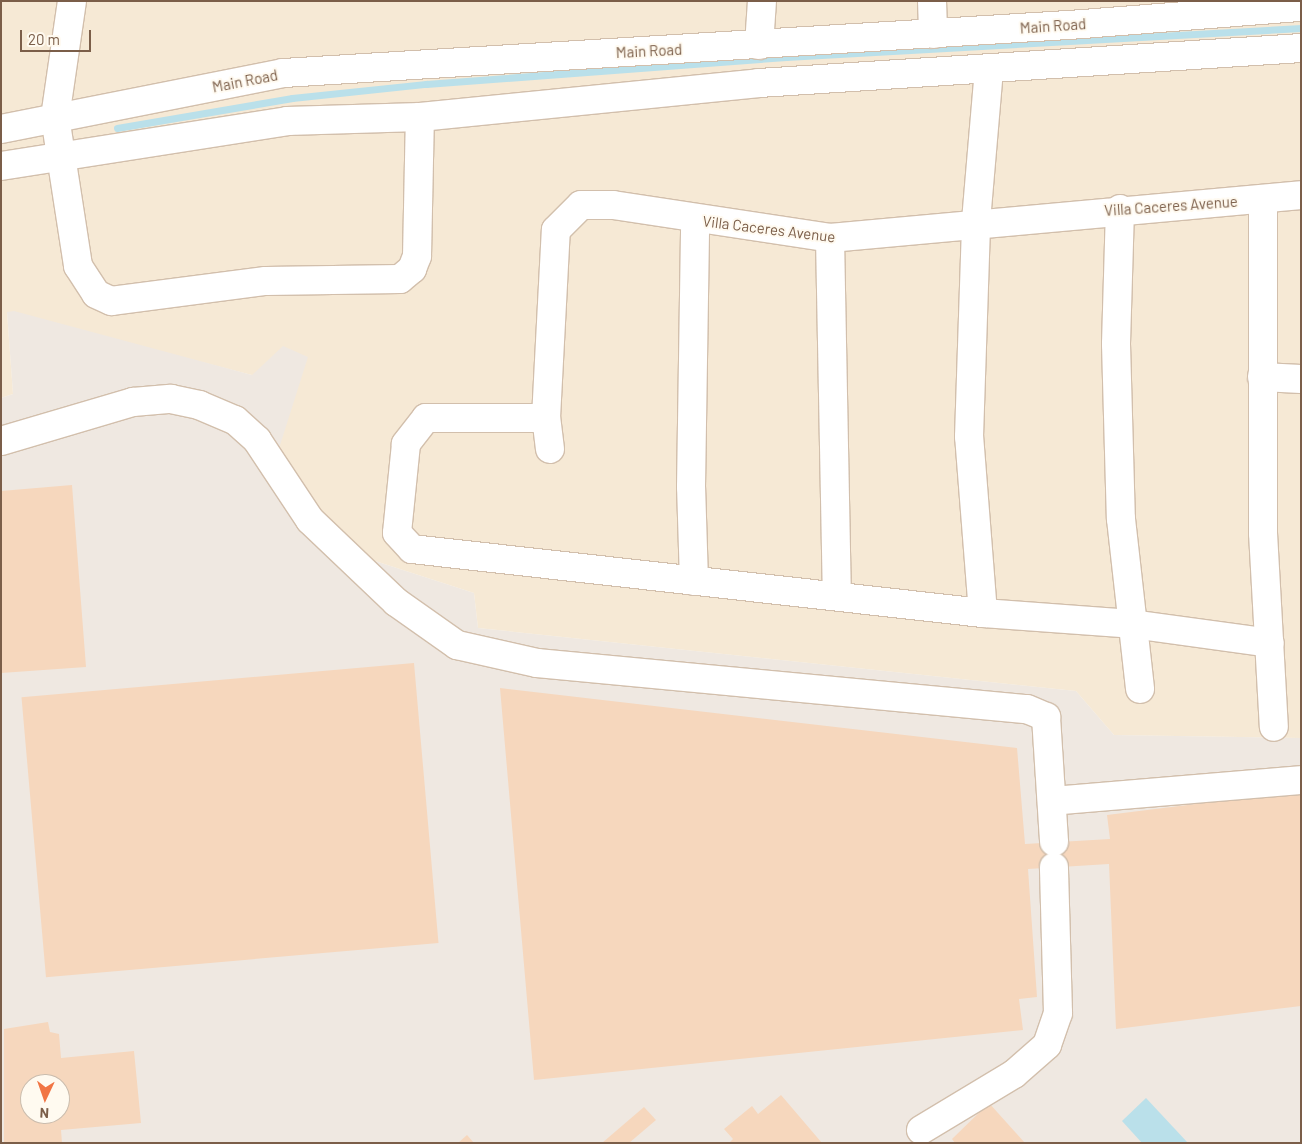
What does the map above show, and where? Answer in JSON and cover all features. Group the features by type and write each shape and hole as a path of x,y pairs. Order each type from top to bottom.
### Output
{"street":[{"path":"72,1 55,117 78,266 96,294 110,301 266,281 376,283 400,279 412,269 417,256 420,117"},
{"path":"759,45 762,1"},
{"path":"932,1 933,34"},
{"name":"Main Road","path":"1,129 283,74 933,34 1083,13 1301,6"},
{"path":"1,166 287,122 420,117 759,83 1301,48"},
{"path":"983,613 969,437 976,222 989,69"},
{"name":"Villa Caceres Avenue","path":"550,449 546,418 556,230 581,206 599,204 695,220 830,238 976,222 1120,209 1264,200 1301,195"},
{"path":"1264,200 1263,533 1274,727"},
{"path":"1120,209 1116,344 1121,519 1140,688"},
{"path":"694,581 691,488 695,220"},
{"path":"830,238 837,595"},
{"path":"1262,377 1301,379"},
{"path":"1,441 133,402 171,399 199,405 235,420 257,440 310,520 396,602 457,644 537,663 1027,709 1046,717 1052,801 1058,1013 1047,1045 1014,1074 921,1130"},
{"path":"546,418 426,418 406,444 397,533 412,549 837,595 983,613 1132,624 1270,643"},
{"path":"1052,801 1301,780"}],"shaded area":[{"path":"1,1 1301,1 1301,738 1114,735 1076,691 478,628 474,593 372,560 285,483 252,375 7,312 13,394 1,398"},
{"path":"14,311 252,375 283,346 308,357 275,461 285,483 372,560 474,593 478,628 1076,691 1114,735 1301,738 1301,1143 1,1143 1,398 13,394 7,312"}],"water":[{"path":"1146,1098 1188,1143 1142,1143 1122,1121"}],"building":[{"path":"72,485 86,667 1,673 1,491"},
{"path":"414,663 438,943 46,977 21,697"},
{"path":"500,688 1017,748 1025,844 1110,839 1107,815 1301,791 1301,1006 1116,1029 1109,864 1028,869 1037,997 1019,999 1023,1030 534,1080"},
{"path":"48,1022 50,1032 59,1034 61,1058 134,1051 141,1123 61,1130 62,1143 4,1143 4,1029"},
{"path":"781,1095 822,1143 729,1143 733,1139 724,1129 752,1106 758,1114"},
{"path":"989,1103 1025,1143 955,1143 952,1139"},
{"path":"644,1107 656,1120 629,1143 602,1143"},
{"path":"467,1135 474,1143 458,1143"}],"waterway":[{"path":"117,128 292,98 426,84 786,57 1301,28"}]}
